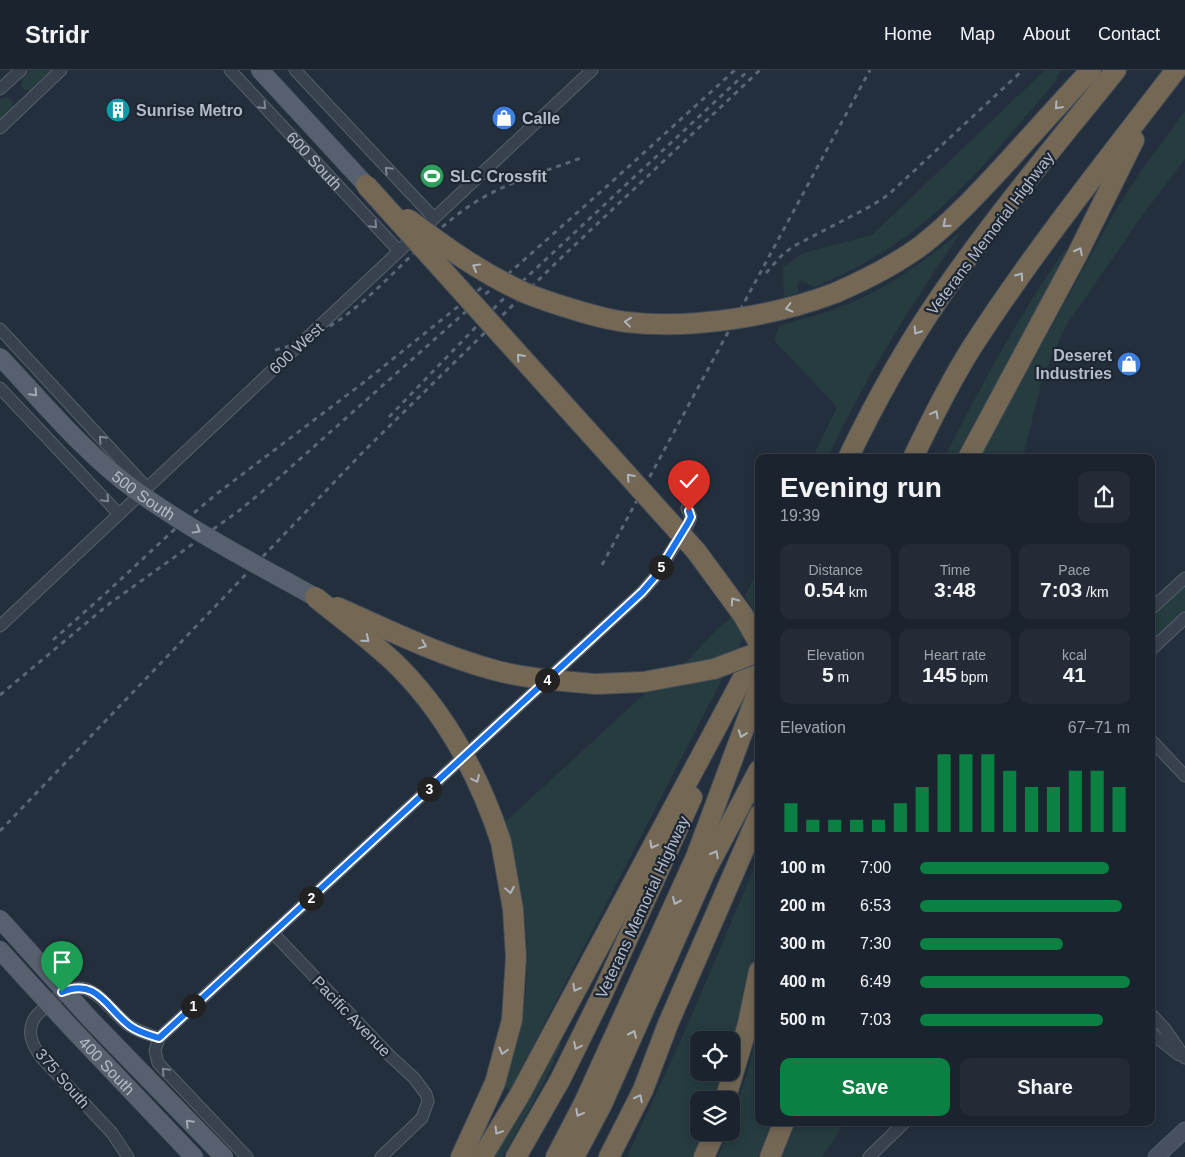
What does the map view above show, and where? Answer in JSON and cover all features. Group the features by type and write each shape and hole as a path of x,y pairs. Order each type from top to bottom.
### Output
{"highway":[{"path":"366,185 402,215 470,264 518,290 591,315 625,322 661,324 687,323 783,310 808,303 863,281 921,246 980,192 1091,70"},
{"name":"Veterans Memorial Highway","path":"850,454 905,351 939,298 1028,178 1116,70"},
{"path":"915,454 932,418 971,349 1015,284 1176,70"},
{"path":"970,454 1077,255 1155,98"},
{"path":"366,185 696,551 744,615 755,636"},
{"path":"315,597 442,652 494,670 525,677 596,684 643,682 714,669 755,654"},
{"path":"315,597 400,668 431,705 462,752 493,818 500,842 513,909 516,957 512,1020 495,1083 462,1157"},
{"path":"482,1157 519,1096 755,655"},
{"name":"Veterans Memorial Highway","path":"516,1157 560,1080 601,996 755,661"},
{"path":"556,1157 585,1101 696,857 755,699"},
{"path":"574,1157 602,1104 706,870 755,778"},
{"path":"609,1157 643,1090 668,1024 755,824"},
{"path":"728,1091 748,1024 755,990"},
{"path":"770,1157 782,1126"},
{"path":"704,1157 711,1141"}],"main road":[{"name":"600 South","path":"260,70 366,185"},
{"name":"500 South","path":"0,357 89,452 134,490 190,526 315,597"},
{"name":"400 South","path":"0,919 91,1020 224,1157"},
{"name":"400 South","path":"0,950 194,1157"},
{"path":"1156,1157 1185,1130"}],"street":[{"path":"0,90 21,70"},
{"path":"0,128 61,70"},
{"name":"600 South","path":"230,70 398,252"},
{"path":"295,70 434,218"},
{"name":"600 West","path":"0,626 592,70"},
{"name":"500 South","path":"0,329 147,488"},
{"name":"500 South","path":"0,388 119,514"},
{"path":"247,1157 158,1063 155,1055 159,1038 642,592 655,577 688,523 691,517 688,508"},
{"path":"1155,605 1185,578"},
{"path":"1155,646 1185,618"},
{"path":"1155,744 1185,776"},
{"name":"Pacific Avenue","path":"273,933 388,1054 414,1078 426,1094 428,1101 422,1118 381,1157"},
{"name":"375 South","path":"128,1157 112,1133 41,1057 33,1045 31,1034 34,1018 62,992 82,988 92,991 101,998 128,1024 141,1032 159,1038"},
{"path":"1155,1018 1165,1029 1185,1059"},
{"path":"1155,1036 1185,1059"},
{"path":"869,1157 901,1126"}],"green space":[{"path":"31,70 56,70 31,91 23,89 21,84 23,77"},
{"path":"1045,70 1062,70 1056,77 1058,79 996,151 963,187 928,219 888,249 860,266 814,287 800,280 797,285 799,292 784,297 783,267 803,253 872,235"},
{"path":"6,97 12,100 14,108 0,122 0,99"},
{"path":"1185,111 1185,159 1144,213 1066,326 1043,376 1024,454 981,454 1114,213 1141,171"},
{"path":"961,232 924,287 873,370 829,454 814,454 837,407 774,340 779,326 835,309 859,299 890,283"},
{"path":"1065,250 1071,252 957,454 946,454 986,378 1031,300"},
{"path":"755,576 755,613 745,596"},
{"path":"1185,585 1185,614 1155,641 1155,612"},
{"path":"732,617 744,637 510,1090 504,1087 515,1052 522,1018 527,954 526,923 521,891 505,822 653,686 689,659 718,628"},
{"path":"755,866 755,954 736,1031 690,1031 690,1081 724,1081 721,1091 690,1091 690,1141 703,1141 697,1157 627,1157 684,1033"},
{"path":"755,1039 755,1126 772,1126 758,1157 718,1157 724,1141 740,1141 740,1094 748,1071"},
{"path":"558,1044 561,1045 541,1088 502,1157 493,1157 525,1107"},
{"path":"795,1126 843,1126 822,1157 781,1157"}],"railway":[{"path":"0,695 109,604 240,510 282,475 735,70"},
{"path":"389,417 498,304 749,70"},
{"path":"0,831 364,451 560,259 760,70"},
{"path":"602,565 870,70"},
{"path":"766,273 783,254 794,246 871,206 888,195 1023,70"},
{"path":"275,350 302,341 327,328 351,312 435,233 471,205 501,188 581,158"},
{"path":"53,640 177,527 219,492 363,383 491,280"}],"place":[{"name":"Sunrise Metro","path":"118,110"},
{"name":"Calle","path":"504,118"},
{"name":"SLC Crossfit","path":"432,176"},
{"name":"Deseret Industries","path":"1129,364"}],"route":[{"path":"62,992 77,988 92,991 128,1024 141,1032 159,1038 642,592 655,577 688,523 691,517 689,511"}]}
